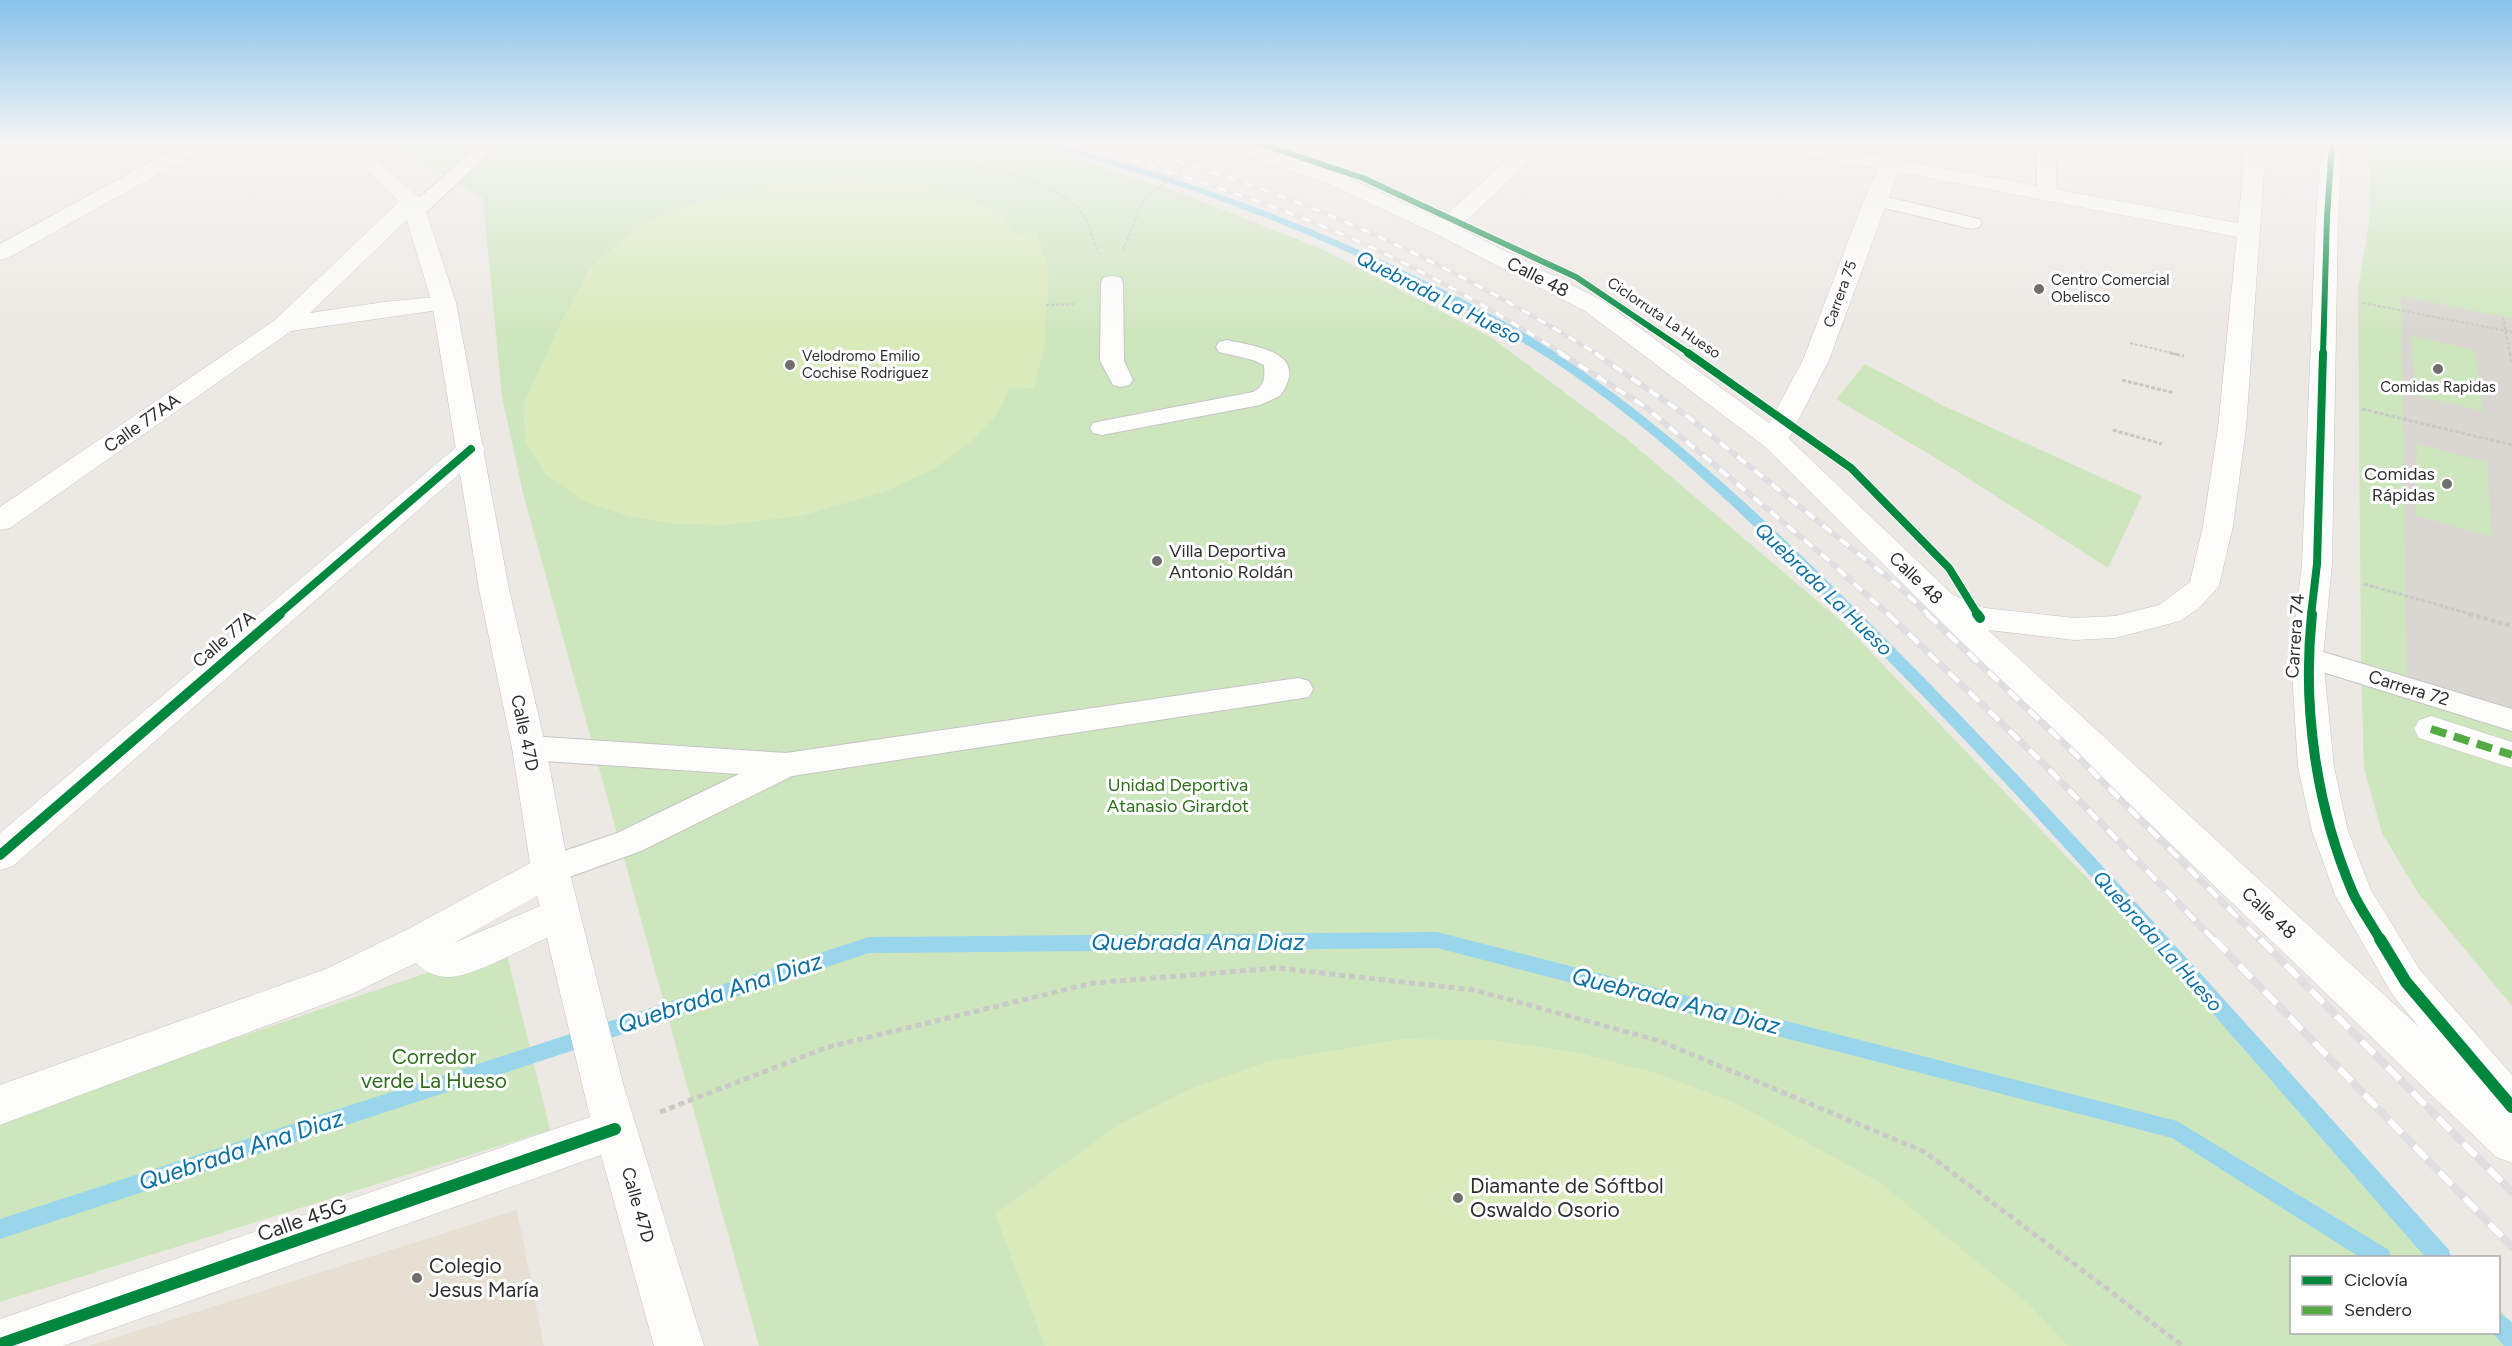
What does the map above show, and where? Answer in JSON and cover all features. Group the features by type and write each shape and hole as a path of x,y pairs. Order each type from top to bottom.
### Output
{"main road":[{"path":"0,253 84,207"},
{"name":"Calle 47D","path":"413,207 444,303 494,589 530,748 550,870 563,921 625,1110 678,1346"},
{"name":"Calle 77AA","path":"0,521 284,326 413,207"},
{"name":"Calle 48","path":"1395,207 1444,229 1594,306 1774,440 1940,602 2512,1142"},
{"path":"1444,229 1468,207"},
{"name":"Carrera 75","path":"1774,440 1816,360 1872,207"},
{"path":"2115,207 2248,232"},
{"path":"1940,602 1980,618 2074,629 2115,627 2169,613 2188,601 2204,586 2218,526 2232,428 2250,207"},
{"name":"Carrera 74","path":"2328,207 2317,552 2307,657 2316,767 2330,831 2354,895 2406,982 2512,1107"},
{"name":"Calle 77AA","path":"284,326 384,309 444,303"},
{"name":"Calle 77A","path":"0,855 471,448"},
{"path":"2431,729 2512,755"},
{"path":"0,1105 340,981 422,941 550,870"},
{"path":"422,941 437,959 443,962 458,959 563,921"},
{"name":"Calle 45G","path":"0,1344 625,1110"}],"lane":[{"path":"1904,207 1972,223"},
{"path":"1113,277 1112,361 1121,380"},
{"path":"1102,428 1260,398 1272,391 1277,378 1275,362 1261,355 1227,347"},
{"name":"Carrera 72","path":"2307,657 2512,720"},
{"path":"530,748 786,765 1298,689"},
{"path":"550,870 629,842 786,765"}],"path":[{"path":"1077,207 1081,211 1103,263 1113,277"},
{"path":"1113,277 1141,207"},
{"path":"2360,302 2512,332"},
{"path":"2503,317 2512,362"},
{"path":"2130,343 2184,356"},
{"path":"2122,380 2174,393"},
{"path":"2361,408 2512,445"},
{"path":"2113,430 2162,444"},
{"path":"2364,584 2512,626"},
{"path":"625,1110 828,1047 1094,983 1277,968 1473,990 1660,1041 1925,1152 2183,1346"}],"shaded area":[{"path":"2401,296 2512,319 2512,712 2407,680","holes":["2411,336 2475,350 2483,411 2416,396","2417,444 2487,462 2492,537 2416,516"]},
{"name":"Colegio Jesus María","path":"517,1210 544,1346 89,1346"}],"green space":[{"name":"Unidad Deportiva Atanasio Girardot","path":"484,207 1215,207 1322,249 1492,338 1628,440 1841,621 2449,1256 2290,1256 2290,1334 2500,1334 2500,1310 2512,1323 2512,1346 759,1346 524,497 502,397"},
{"name":"Velodromo Emilio Cochise Rodriguez","path":"685,207 987,207 1000,213 1014,234 1037,233 1049,271 1045,343 1034,388 1010,387 997,415 970,443 935,468 887,491 801,516 724,525 676,524 630,516 585,502 546,475 526,444 523,405 560,324 590,268 632,231"},
{"path":"2369,207 2512,207 2512,1006 2418,893 2382,833 2364,768 2358,290 2369,222"},
{"path":"1865,364 1944,406 2142,496 2108,568 1944,463 1836,399"},
{"name":"Corredor verde La Hueso","path":"505,946 550,1130 0,1302 0,1119"},
{"name":"Diamante de Sóftbol Oswaldo Osorio","path":"1404,1039 1490,1040 1581,1053 1662,1075 1735,1103 1879,1182 2028,1303 2068,1346 1045,1346 995,1214 1118,1125 1192,1088 1267,1062"}],"waterway":[{"name":"Quebrada La Hueso","path":"1246,207 1418,281 1507,328 1578,373 1686,459 1762,528 1942,706 2167,951 2439,1256"},
{"name":"Quebrada Ana Diaz","path":"0,1229 869,945 1437,940 2177,1130 2378,1256"},
{"name":"Quebrada Ana Diaz","path":"2500,1325 2512,1338"}],"railway":[{"path":"1273,207 1339,233 1405,263 1501,316 1563,354"},
{"path":"1308,207 1409,251 1473,283 1597,354"},
{"path":"1560,353 1644,406 1826,558 1889,615"},
{"path":"1595,353 1687,416 1896,584 1929,615"},
{"path":"1888,614 2041,761 2215,941"},
{"path":"1927,614 2069,748 2261,941"},
{"path":"2214,939 2512,1247"},
{"path":"2260,939 2512,1192"}],"marked path":[{"path":"2431,729 2512,755"}],"cycle path":[{"name":"Ciclorruta La Hueso","path":"1425,207 1576,277 1645,322 1851,468 1949,568 1980,618"},
{"path":"2328,207 2317,564 2307,657 2316,767 2330,831 2354,895 2406,982 2512,1107"},
{"path":"0,855 471,449"},
{"path":"0,1344 615,1129"}],"place":[{"name":"Centro Comercial Obelisco","path":"2039,289"},
{"name":"Velodromo Emilio Cochise Rodriguez","path":"790,365"},
{"name":"Comidas Rapidas","path":"2438,369"},
{"name":"Comidas Rápidas","path":"2447,484"},
{"name":"Villa Deportiva Antonio Roldán","path":"1157,561"},
{"name":"Diamante de Sóftbol Oswaldo Osorio","path":"1458,1198"},
{"name":"Colegio Jesus María","path":"417,1278"}]}
